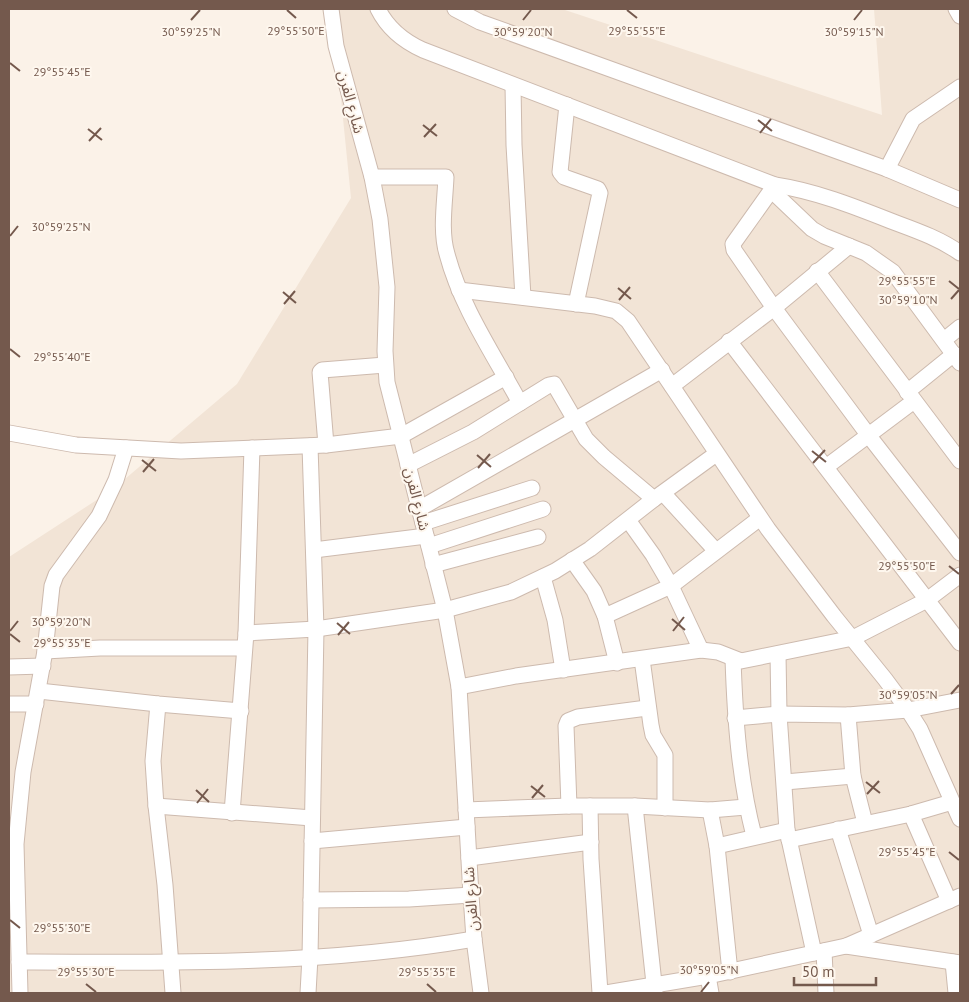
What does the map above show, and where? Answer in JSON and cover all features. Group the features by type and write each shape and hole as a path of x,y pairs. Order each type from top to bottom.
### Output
{"street":[{"name":"شارع الفرن","path":"331,9 336,46 372,177 380,219 387,287 385,366 390,398 444,610 459,687 468,858 474,939 481,993"},
{"path":"378,9 390,28 411,44 773,188 800,189 846,203 933,237 960,253"},
{"path":"455,9 480,22 887,169 960,200"},
{"path":"956,9 960,16"},
{"path":"513,85 523,297"},
{"path":"887,169 913,119 960,87"},
{"path":"567,105 560,172 564,178 598,189 600,193 576,304"},
{"path":"372,177 446,177 444,222 446,253 459,290 470,313 520,403"},
{"path":"773,188 812,229 877,259 894,272 957,359 910,396 869,436 826,468"},
{"path":"773,188 732,246 774,308 869,436 960,553"},
{"path":"672,386 774,308 849,246"},
{"path":"817,271 960,462"},
{"path":"459,290 596,306 616,312 628,321 760,518 908,710 920,729 957,809 912,814 838,829 788,835 754,836 717,846"},
{"path":"944,340 960,327"},
{"path":"729,341 960,643"},
{"path":"326,445 320,372 322,370 385,366"},
{"path":"424,529 576,420 662,370"},
{"path":"9,432 76,445 181,451 326,445 401,436 506,376"},
{"path":"408,465 473,432 548,385 554,384 592,446 658,496 716,551"},
{"path":"308,993 316,629 310,446"},
{"path":"20,993 13,888 16,844 16,771 37,697 44,659 52,586 56,575 99,516 116,480 126,448"},
{"path":"232,813 246,632 252,448"},
{"path":"246,632 316,629 444,610 511,592 590,549 716,454"},
{"path":"424,529 532,488"},
{"path":"314,550 543,509"},
{"path":"605,616 671,586 760,518"},
{"path":"628,520 653,555 671,586 701,650"},
{"path":"433,565 538,537"},
{"path":"572,560 594,591 605,616 617,663"},
{"path":"459,687 516,676 701,650 718,652 733,659 741,660 853,638 927,600 960,575"},
{"path":"543,576 555,620 563,670"},
{"path":"9,667 100,648 244,648"},
{"path":"778,654 779,714 788,835 819,952 826,993"},
{"path":"642,659 647,708 653,735 665,756 665,808"},
{"path":"733,659 735,718 746,807 754,836"},
{"path":"9,704 37,697 241,711"},
{"path":"735,718 779,714 848,715 908,710 960,700"},
{"path":"158,704 153,749 156,806 165,885 173,993"},
{"path":"569,806 566,726 568,720 647,708"},
{"path":"848,715 853,776 865,823"},
{"path":"785,782 853,776"},
{"path":"156,806 312,818"},
{"path":"466,810 569,806 636,806 710,810 746,807"},
{"path":"590,806 590,842 600,993"},
{"path":"636,806 654,990"},
{"path":"710,810 717,846 730,972"},
{"path":"606,993 654,990 708,976 846,946 956,901 912,814"},
{"path":"312,841 467,828"},
{"path":"838,829 870,935"},
{"path":"468,858 590,842"},
{"path":"311,900 409,899 471,895"},
{"path":"19,962 171,963 310,957 418,949 474,939"},
{"path":"846,946 956,963 956,993"},
{"path":"708,976 710,993"}],"shaded area":[{"path":"332,9 562,9 882,115 874,9 960,9 960,993 9,993 9,557 112,490 237,384 351,198"}]}
